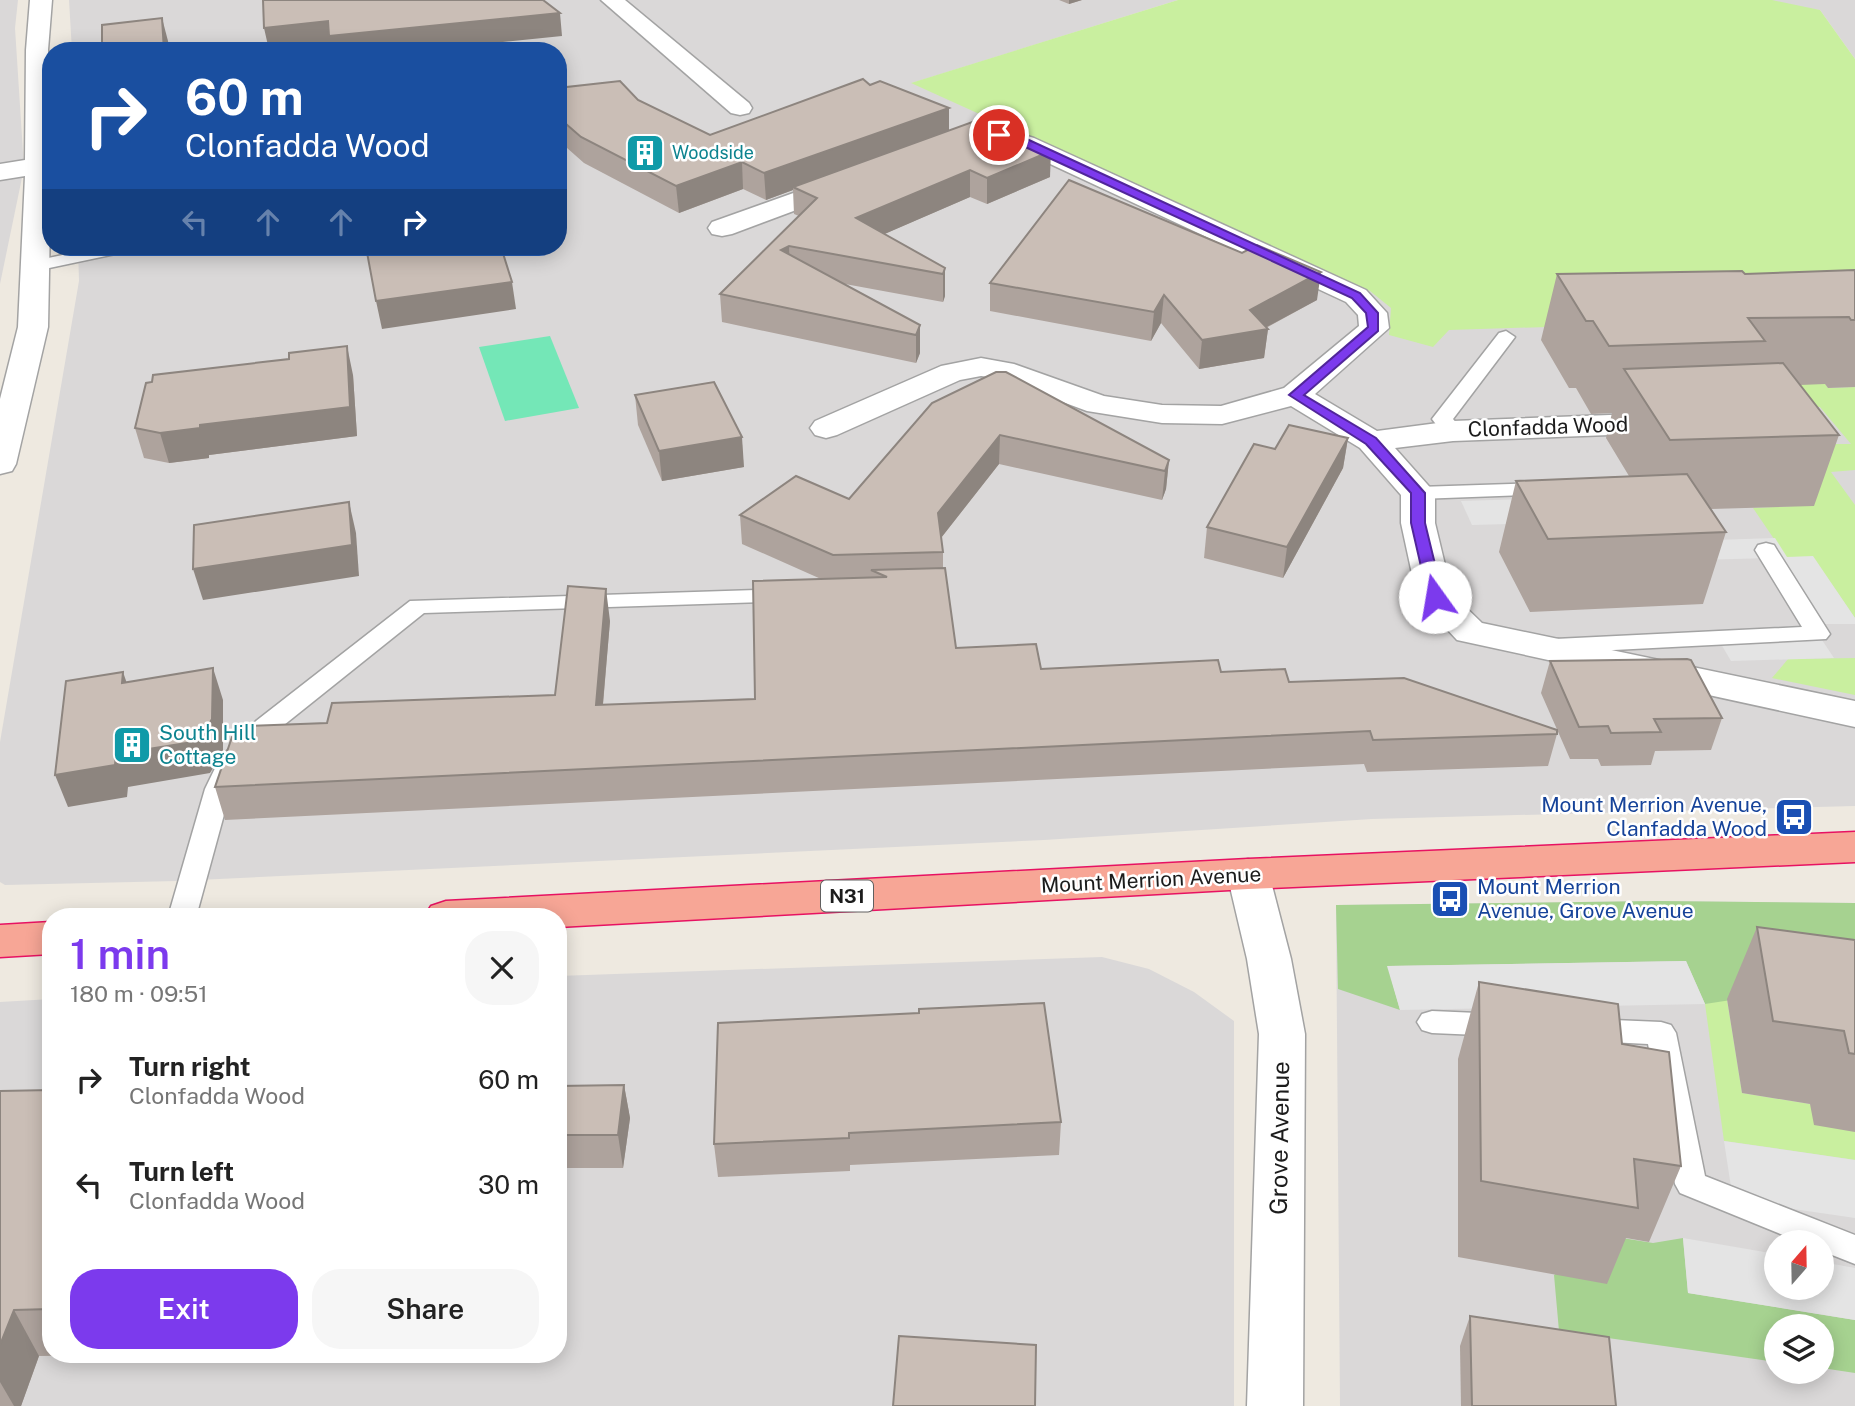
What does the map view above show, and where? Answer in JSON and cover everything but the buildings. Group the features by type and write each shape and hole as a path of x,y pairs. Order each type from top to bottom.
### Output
{"highway":[{"name":"Mount Merrion Avenue","path":"567,911 1248,874 1855,847"}],"street":[{"path":"0,464 33,327 38,166 37,50 41,0"},
{"path":"612,0 740,108"},
{"path":"826,428 951,372 981,367 1003,370 1098,404 1162,414 1222,415 1295,395 1374,328 1372,313 1356,296 1025,143 999,135 970,137"},
{"path":"0,172 38,166"},
{"path":"722,228 866,175"},
{"path":"1295,395 1371,441 1418,493 1418,523 1435,597 1470,632 1855,714"},
{"name":"Clonfadda Wood","path":"1371,441 1453,431 1695,422"},
{"name":"Grove Avenue","path":"1248,874 1269,959 1282,1034 1275,1406"}],"lane":[{"path":"35,267 84,256"},
{"path":"1453,431 1442,419 1506,337"},
{"path":"1418,493 1568,488"},
{"path":"1544,646 1818,634 1766,550"},
{"path":"185,908 218,789 229,764 265,727 418,606 817,595"},
{"path":"1432,1022 1526,1027"},
{"path":"1567,1029 1661,1033 1691,1184 1855,1250"}],"shaded area":[{"path":"0,0 18,0 15,28 24,168 0,284"},
{"path":"69,0 1178,0 912,83 1855,291 1855,806 1372,819 1044,840 177,881 5,885 0,882 0,742 79,281 78,256 567,256 567,42 71,42"},
{"path":"1665,0 1855,0 1855,59 1820,10"},
{"path":"1629,496 1643,520 1472,525 1461,501"},
{"path":"1775,538 1787,557 1813,556 1855,618 1855,624 1814,624 1770,558 1697,560 1685,541"},
{"path":"1818,634 1834,658 1731,661 1717,637"},
{"path":"1657,901 1855,903 1855,1406 1340,1406 1336,905"},
{"path":"1102,957 1149,969 1194,992 1234,1021 1234,1406 0,1406 0,1002 42,1000 42,1363 567,1363 567,976"},
{"path":"1686,961 1705,1004 1400,1010 1387,966"},
{"path":"1724,1141 1855,1160 1855,1218 1733,1200"},
{"path":"1683,1238 1764,1252 1764,1300 1834,1300 1834,1264 1855,1268 1855,1320 1834,1317 1834,1314 1818,1314 1688,1293"}],"green space":[{"path":"1178,0 1772,0 1820,10 1855,59 1855,323 1829,318 1449,330 1433,347 1389,335 1391,308 1370,291 911,83"},
{"path":"550,336 579,408 505,421 479,347"},
{"path":"1824,382 1828,388 1855,387 1855,470 1831,472 1855,505 1855,618 1813,557 1787,558 1753,508 1814,505 1766,444 1851,444 1820,407 1804,407 1795,384"},
{"path":"1855,658 1855,695 1772,678 1788,659"},
{"path":"1657,901 1855,903 1855,981 1705,1004 1686,961 1388,966 1400,1010 1338,989 1336,905"},
{"path":"1727,999 1742,1093 1810,1104 1855,1132 1855,1160 1724,1141 1705,1004"},
{"path":"1604,1235 1653,1243 1683,1238 1688,1293 1818,1314 1764,1314 1764,1360 1559,1331 1554,1275"},
{"path":"1834,1317 1855,1320 1855,1373 1834,1370"}],"place":[{"name":"Woodside","path":"645,153"},
{"name":"South Hill Cottage","path":"132,745"},
{"name":"Mount Merrion Avenue, Clanfadda Wood","path":"1794,817"},
{"name":"Mount Merrion Avenue, Grove Avenue","path":"1450,899"}],"route":[{"path":"999,135 1025,143 1356,296 1372,313 1374,328 1295,395 1371,441 1418,493 1418,523 1435,597"}]}
